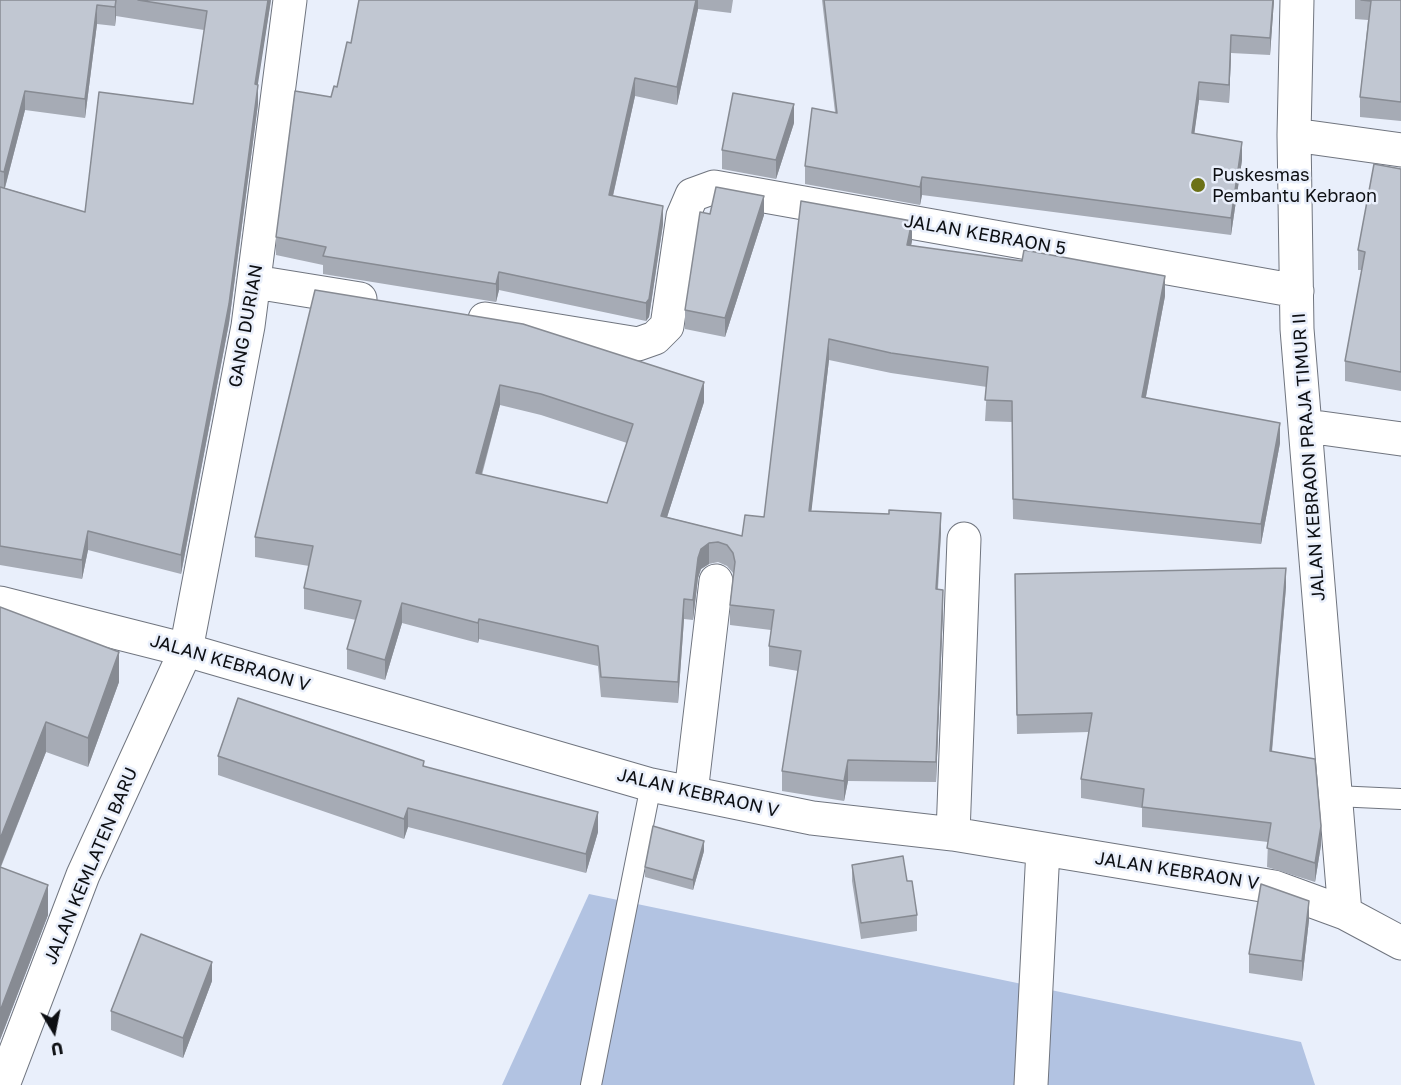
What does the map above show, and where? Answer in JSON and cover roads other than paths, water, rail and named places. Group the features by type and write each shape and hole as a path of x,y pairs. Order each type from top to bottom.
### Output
{"street":[{"name":"GANG DURIAN","path":"186,650 255,282 290,0"},
{"name":"JALAN KEBRAON PRAJA TIMUR II","path":"1297,0 1294,135 1298,329 1345,914"},
{"path":"1294,135 1401,150"},
{"name":"JALAN KEBRAON 5","path":"452,314 638,344 655,338 667,326 683,216 692,195 714,187 1297,291"},
{"path":"255,282 394,304"},
{"path":"1307,426 1401,439"},
{"path":"953,834 964,539"},
{"path":"691,794 716,581"},
{"name":"JALAN KEBRAON V","path":"0,603 186,650 651,785 691,794 812,818 953,834 1274,887 1345,914 1401,943"},
{"name":"JALAN KEMLATEN BARU","path":"3,1085 83,875 186,650"},
{"path":"1031,1085 1043,849"}],"lane":[{"path":"591,1085 651,785"},
{"path":"1335,795 1401,799"}],"place":[{"name":"Puskesmas Pembantu Kebraon","path":"1198,185"}]}
